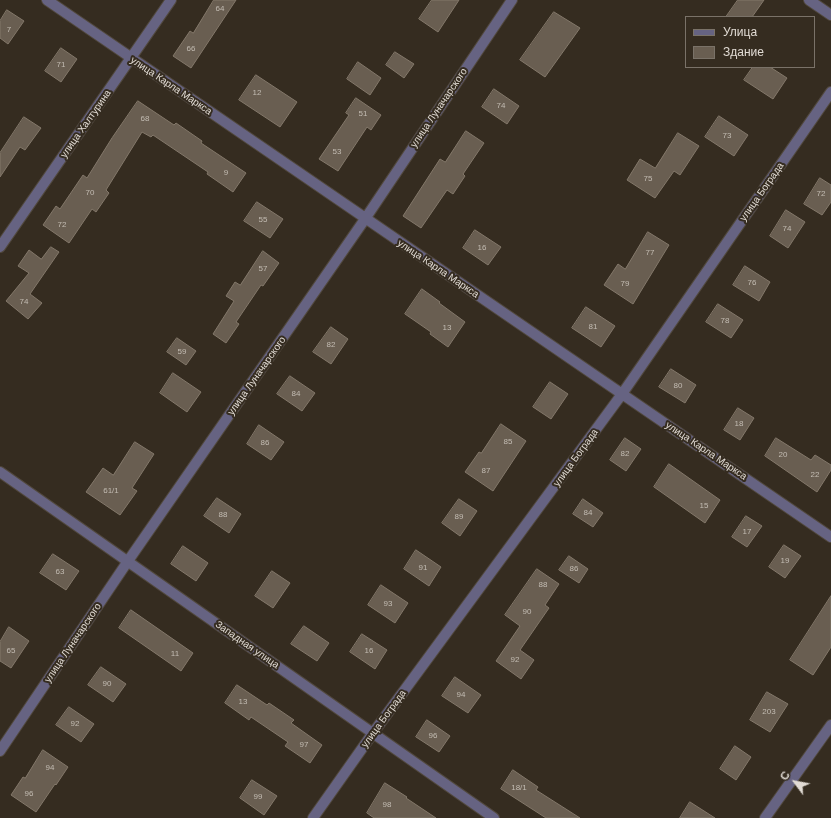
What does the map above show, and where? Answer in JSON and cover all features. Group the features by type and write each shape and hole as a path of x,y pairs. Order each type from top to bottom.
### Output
{"street":[{"name":"улица Карла Маркса","path":"46,0 831,537"},
{"name":"улица Халтурина","path":"0,247 171,0"},
{"name":"улица Луначарского","path":"0,751 128,561 365,219 512,0"},
{"path":"809,0 831,14"},
{"name":"улица Бограда","path":"313,818 373,733 622,394 831,92"},
{"name":"Западная улица","path":"0,472 494,818"},
{"path":"765,818 831,726"}],"building":[{"path":"214,0 236,0 191,68 173,56 190,31 193,33"},
{"path":"432,0 459,0 438,32 419,19"},
{"path":"738,0 764,0 753,16 727,16"},
{"path":"7,10 24,21 8,44 0,38 0,21"},
{"path":"554,12 580,28 545,77 520,60"},
{"path":"61,48 77,59 61,82 45,71"},
{"path":"395,52 414,64 404,78 386,65"},
{"path":"358,62 381,78 370,95 347,79"},
{"path":"752,68 772,68 787,78 773,99 744,80"},
{"path":"256,75 297,102 280,127 239,100"},
{"path":"494,89 519,106 507,124 482,107"},
{"path":"356,98 381,115 371,130 367,127 338,171 319,159 349,115 346,113"},
{"path":"138,101 174,125 176,123 202,141 201,143 246,173 233,192 207,174 208,172 153,135 151,137 142,132 106,190 109,193 96,212 92,209 69,243 43,225 56,206 60,209 83,175 87,178 112,138"},
{"path":"719,116 748,135 734,156 705,137"},
{"path":"24,117 41,128 25,150 20,147 0,177 0,153"},
{"path":"466,131 484,143 463,174 465,176 453,194 447,190 421,228 403,216 440,159 445,162"},
{"path":"678,133 699,146 680,175 674,171 655,198 627,180 640,159 655,168"},
{"path":"820,178 831,185 831,202 822,215 804,204"},
{"path":"257,202 283,219 270,238 244,221"},
{"path":"786,210 805,222 788,248 770,236"},
{"path":"475,230 501,247 488,265 463,248"},
{"path":"648,232 669,245 633,304 604,285 618,264 625,269"},
{"path":"51,247 59,252 30,294 42,303 28,319 6,301 29,273 18,266 29,250 41,259"},
{"path":"263,251 279,263 263,286 261,285 236,322 239,324 226,343 213,334 234,301 226,296 235,282 240,285"},
{"path":"745,266 770,282 759,301 733,285"},
{"path":"422,289 465,322 448,347 430,334 431,332 405,314"},
{"path":"718,304 743,320 731,338 706,322"},
{"path":"586,307 615,326 601,347 572,328"},
{"path":"331,327 348,339 331,364 313,352"},
{"path":"177,338 196,351 186,365 167,352"},
{"path":"671,369 696,385 685,403 659,387"},
{"path":"173,373 201,392 187,412 160,393"},
{"path":"290,376 315,393 302,411 277,394"},
{"path":"550,382 568,394 551,419 533,407"},
{"path":"738,408 754,418 740,440 724,430"},
{"path":"501,424 526,441 493,491 465,472 479,452 481,453"},
{"path":"259,425 284,442 271,460 247,444"},
{"path":"625,438 641,449 626,471 610,460"},
{"path":"776,438 811,460 815,455 831,465 831,470 817,492 765,456"},
{"path":"135,442 154,454 132,488 137,491 120,515 86,492 103,468 113,475"},
{"path":"669,464 720,500 705,523 654,487"},
{"path":"217,498 241,514 229,533 204,516"},
{"path":"459,499 477,511 460,536 442,523"},
{"path":"583,499 603,513 593,527 573,514"},
{"path":"746,516 762,526 747,547 732,537"},
{"path":"784,545 801,556 785,578 769,567"},
{"path":"183,546 208,563 196,581 171,564"},
{"path":"416,550 441,567 429,586 404,569"},
{"path":"53,554 79,571 66,590 40,573"},
{"path":"569,556 588,569 579,583 559,570"},
{"path":"537,569 559,584 545,605 549,608 520,650 534,660 521,679 496,661 520,626 505,615"},
{"path":"272,571 290,583 273,608 255,596"},
{"path":"381,585 408,603 395,623 368,605"},
{"path":"831,596 831,647 813,675 790,660"},
{"path":"131,610 193,653 181,671 119,628"},
{"path":"304,626 329,643 317,661 291,644"},
{"path":"9,627 29,641 11,668 0,661 0,642"},
{"path":"362,634 387,650 375,669 350,652"},
{"path":"101,667 126,684 113,702 88,685"},
{"path":"455,677 481,695 468,713 442,696"},
{"path":"237,685 267,705 269,703 294,720 291,723 322,745 310,763 285,746 288,742 251,717 249,720 225,703"},
{"path":"767,692 788,704 770,732 750,720"},
{"path":"69,707 94,724 81,742 56,725"},
{"path":"427,720 450,736 439,752 416,737"},
{"path":"735,746 751,757 736,780 720,769"},
{"path":"43,750 68,767 36,812 11,795 23,777 25,778"},
{"path":"513,770 538,787 536,790 580,818 546,818 501,789"},
{"path":"252,780 277,796 264,815 240,798"},
{"path":"385,783 436,818 374,818 367,813"},
{"path":"690,802 715,818 680,818"}]}
